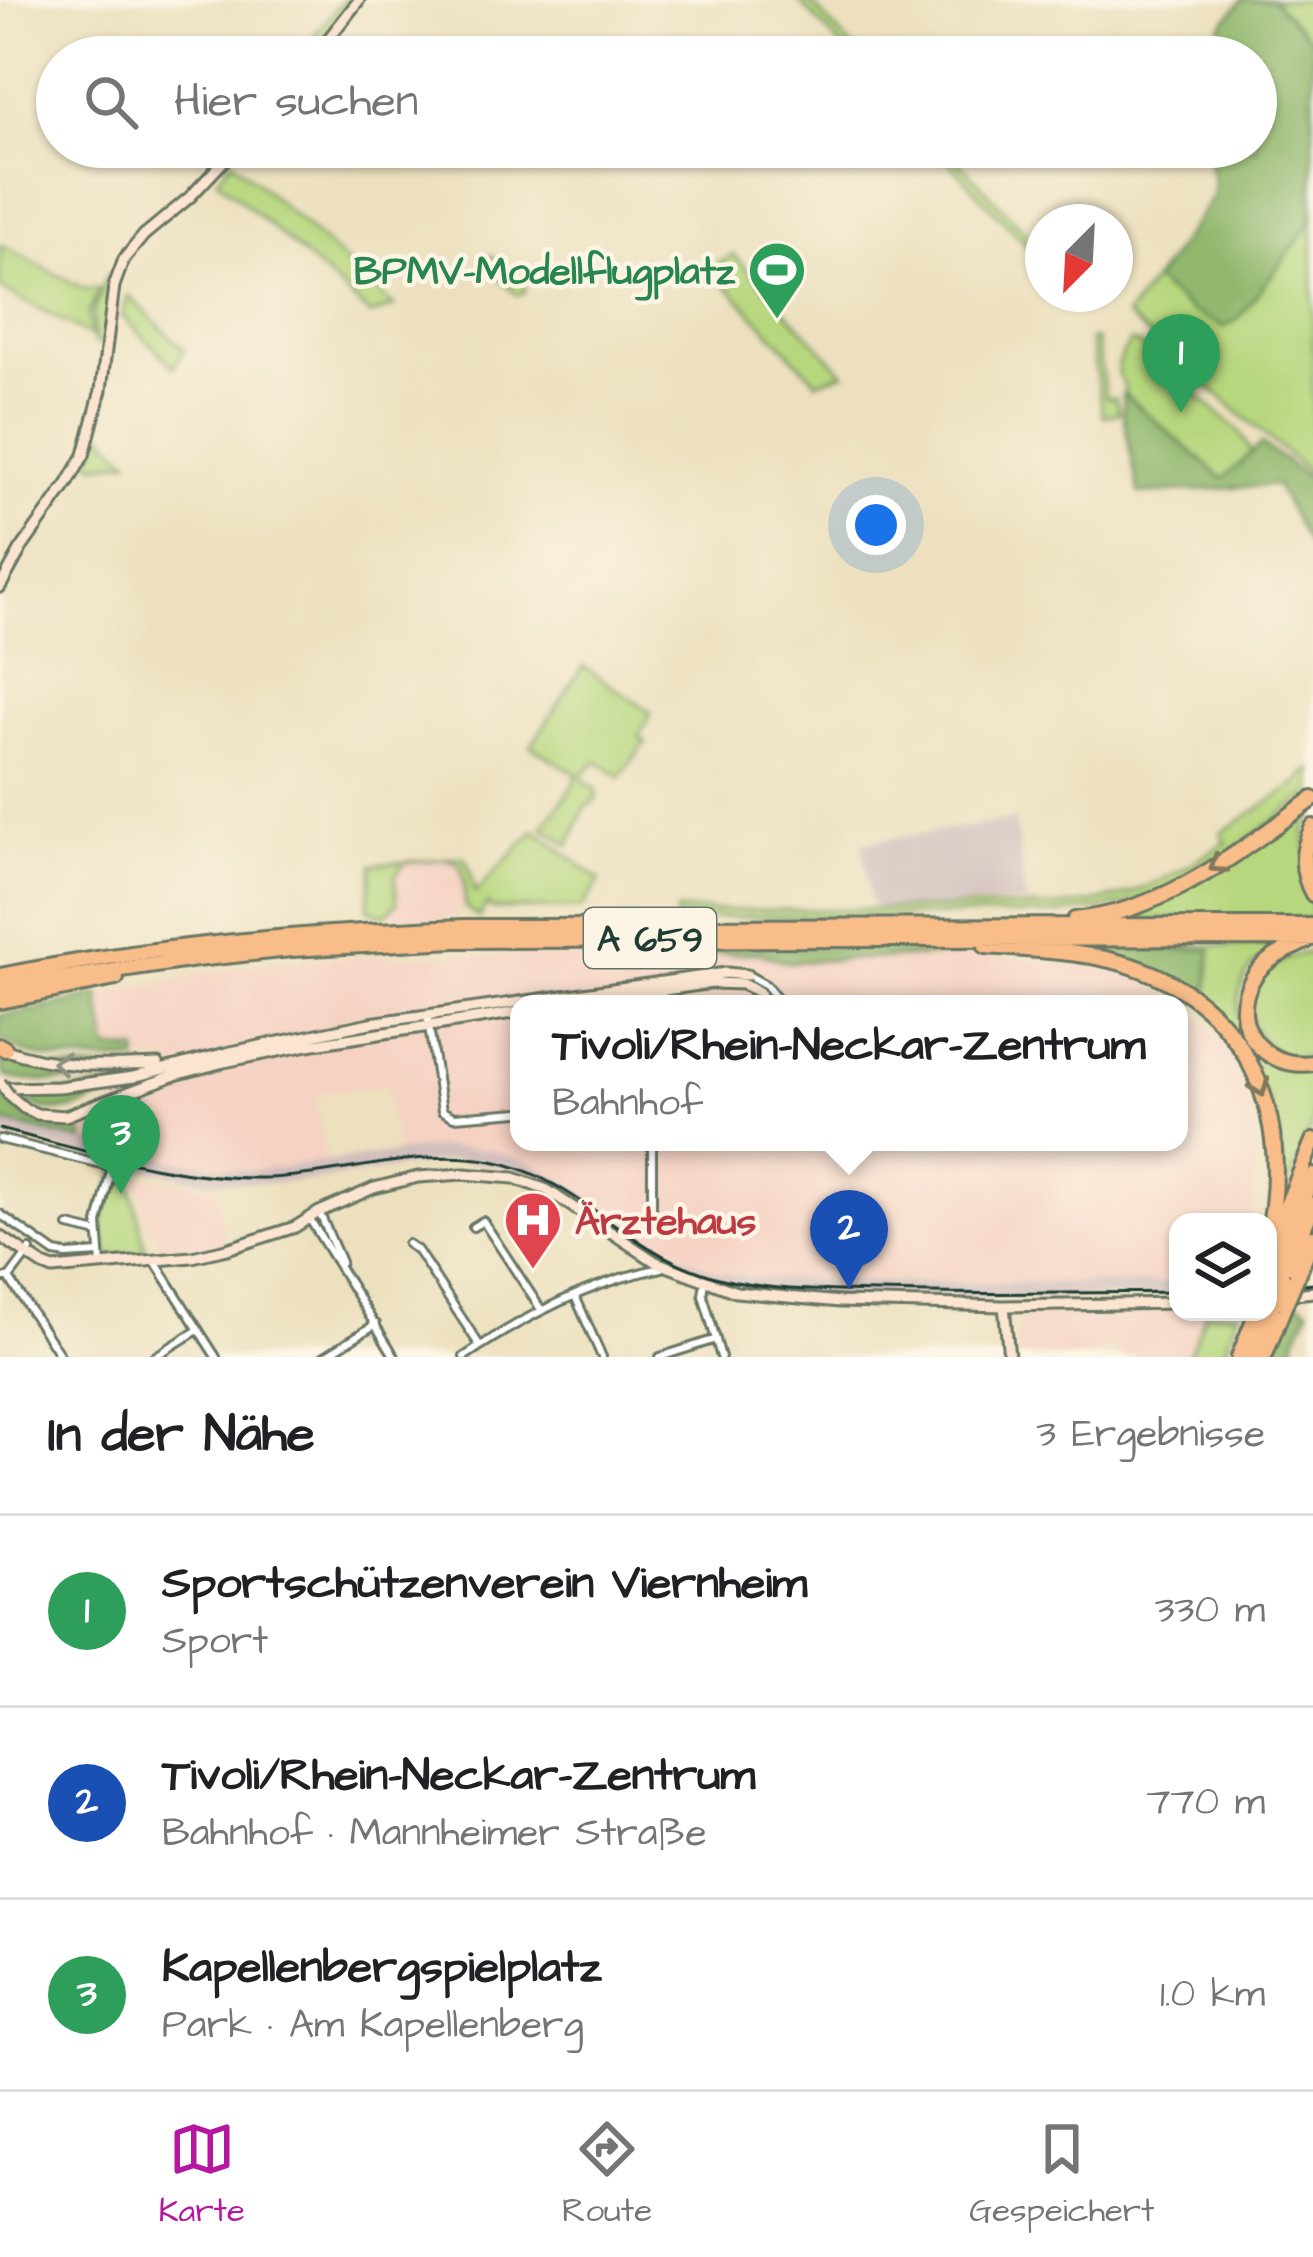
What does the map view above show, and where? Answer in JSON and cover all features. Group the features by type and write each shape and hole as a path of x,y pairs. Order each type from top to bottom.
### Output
{"highway":[{"name":"A 659","path":"1003,927 1112,915 1157,901 1313,799"},
{"path":"1313,826 1303,859 1313,894"},
{"name":"A 659","path":"0,976 175,949 371,931 1003,927 1312,934"},
{"name":"A 659","path":"0,988 196,959 454,940 1312,934"},
{"path":"1312,934 1259,970 1248,990 1245,1013 1251,1036 1266,1054 1289,1064 1313,1063"},
{"path":"924,938 1115,961 1167,981 1206,1007 1249,1060 1269,1111 1276,1180 1271,1213"},
{"path":"0,1001 168,969 196,959"},
{"path":"1277,1231 1313,1142"},
{"path":"1284,1276 1313,1175"},
{"path":"1284,1276 1313,1204"},
{"path":"1284,1276 1313,1242"},
{"path":"1235,1357 1257,1321"},
{"path":"1251,1357 1262,1321"},
{"path":"1264,1357 1266,1321"}],"street":[{"path":"331,36 359,0"},
{"path":"0,586 84,455 101,390 114,286 124,259 136,242 217,168"},
{"path":"587,995 726,973 747,975 774,995"},
{"path":"631,995 712,983 742,984 761,995"},
{"path":"6,1090 37,1114 65,1116 176,1075 428,1020 510,1007"},
{"path":"133,1077 370,1023 510,1013"},
{"path":"428,1020 442,1112 454,1117 510,1113"},
{"path":"2,1048 39,1061 85,1066 182,1064"},
{"path":"6,1090 176,1075"},
{"path":"0,1138 109,1166 98,1232 101,1265"},
{"path":"652,1151 652,1224"},
{"path":"0,1234 47,1268 199,1256 260,1238 374,1187 418,1177 499,1176 560,1198 666,1267 736,1292 779,1299 1009,1305 1169,1303"},
{"path":"0,1214 55,1253 100,1253"},
{"path":"314,1215 395,1357"},
{"path":"473,1227 483,1221 542,1311"},
{"path":"69,1226 98,1232"},
{"path":"408,1244 480,1346"},
{"path":"29,1252 4,1278 61,1357"},
{"path":"154,1261 216,1357"},
{"path":"464,1357 575,1296 619,1278 666,1267"},
{"path":"704,1282 703,1295 721,1357"},
{"path":"1277,1302 1313,1292"},
{"path":"575,1296 602,1357"},
{"path":"1009,1305 1009,1357"},
{"path":"323,1357 376,1324"},
{"path":"154,1357 198,1330"},
{"path":"660,1357 716,1339"}],"shaded area":[{"path":"1015,820 1026,903 880,909 870,900 862,843"},
{"path":"451,859 464,870 465,907 450,918 396,920 392,910 397,903 398,869 405,863"},
{"path":"759,953 787,962 993,956 1104,968 1170,995 510,995 510,1151 1188,1151 1188,1008 1229,1053 1244,1087 1257,1158 1251,1213 1169,1213 1169,1283 775,1280 718,1272 651,1242 562,1180 439,1147 396,1152 386,1084 316,1095 326,1162 252,1171 174,1161 84,1141 81,1123 169,1081 167,1059 137,1061 108,1049 99,995 231,967 352,956"},
{"path":"0,1121 174,1161 251,1171 439,1147 488,1150 532,1163 651,1242 718,1272 749,1278 891,1282 1169,1283 1169,1296 852,1296 756,1288 694,1274 656,1256 553,1187 510,1168 453,1160 313,1181 211,1181 0,1134"},
{"path":"136,1175 216,1187 225,1246 161,1253 156,1229 146,1222"},
{"path":"1169,1311 1169,1321 1202,1321 1188,1357 1120,1357 1108,1344 1094,1357 1040,1357 1035,1353 1016,1357 1017,1329 1026,1317"}],"green space":[{"path":"343,0 356,0 327,36 314,36"},
{"path":"798,0 808,0 841,36 831,36"},
{"path":"1242,0 1272,0 1313,42 1313,214 1308,228 1238,319 1225,327 1192,312 1154,281 1212,198 1211,168 1277,168 1277,36 1219,36"},
{"path":"1244,0 1313,0 1313,476 1126,316 1240,168 1277,168 1277,36 1252,36"},
{"path":"226,168 241,168 394,306 371,315 217,179"},
{"path":"955,168 965,168 1025,232 1025,244"},
{"path":"0,245 85,289 100,289 88,315 91,336 0,288"},
{"name":"BPMV-Modellflugplatz","path":"734,255 844,373 817,382 710,268"},
{"path":"490,256 526,290 523,294 517,295 485,264"},
{"path":"107,274 113,281 104,345 94,342 93,314"},
{"path":"128,295 184,350 174,367 122,316"},
{"path":"1096,339 1106,398 1115,398 1119,413 1103,416 1090,340"},
{"path":"1130,342 1240,432 1251,452 1224,480 1123,393 1126,388 1118,365"},
{"path":"1123,393 1223,479 1261,444 1313,481 1313,554 1276,485 1139,494"},
{"path":"102,433 129,460 94,465 91,460"},
{"path":"583,666 651,713 639,736 646,742 620,777 597,761 582,774 596,788 597,799 585,808 569,845 543,827 578,775 531,746"},
{"path":"1313,769 1313,792 1240,845 1183,882 1124,905 1054,914 676,918 676,911 1054,907 1104,900 1145,888 1204,856 1226,842 1221,833"},
{"path":"1313,803 1313,818 1305,829 1313,919 1102,920 1127,914"},
{"path":"535,830 600,880 582,908 493,909 487,904 479,918 465,907 460,866 447,859 405,863 395,877 397,903 385,915 368,909 373,865 463,857 475,893"},
{"path":"1029,946 1289,946 1254,965 1239,1000 1242,1031 1258,1054 1282,1066 1313,1068 1313,1124 1277,1214 1270,1102 1206,1003 1086,950"},
{"path":"649,947 919,948 953,950 955,955 787,962 759,953 648,954"},
{"path":"1083,950 1211,950 1208,992 1200,996"},
{"path":"1313,952 1313,1056 1287,1055 1268,1046 1256,1031 1250,1013 1253,993 1264,975 1284,960"},
{"path":"99,995 108,1049 138,1051 137,1061 48,1058 0,1039 0,1015"},
{"path":"4,1056 47,1068 127,1071 84,1080 18,1079 5,1076 0,1059"},
{"path":"116,1085 119,1090 95,1101 59,1111 23,1099 36,1094"},
{"path":"0,1094 37,1121 81,1123 84,1141 0,1121"},
{"path":"117,1165 127,1167 146,1252 108,1255 102,1222"},
{"path":"1294,1303 1309,1309 1288,1357 1271,1357"},
{"path":"1202,1321 1235,1321 1223,1357 1188,1357"}],"railway":[{"path":"0,1129 132,1162 233,1177 295,1176 436,1157 492,1161 548,1181 672,1260 720,1279 765,1287 953,1293 1169,1292"},
{"path":"1277,1287 1313,1283"}],"place":[{"name":"BPMV-Modellflugplatz","path":"777,321"},
{"name":"Sportschützenverein Viernheim","path":"1181,413"},
{"name":"Kapellenbergspielplatz","path":"121,1194"},
{"name":"Ärztehaus","path":"533,1271"},
{"name":"Tivoli/Rhein-Neckar-Zentrum","path":"849,1289"}]}
